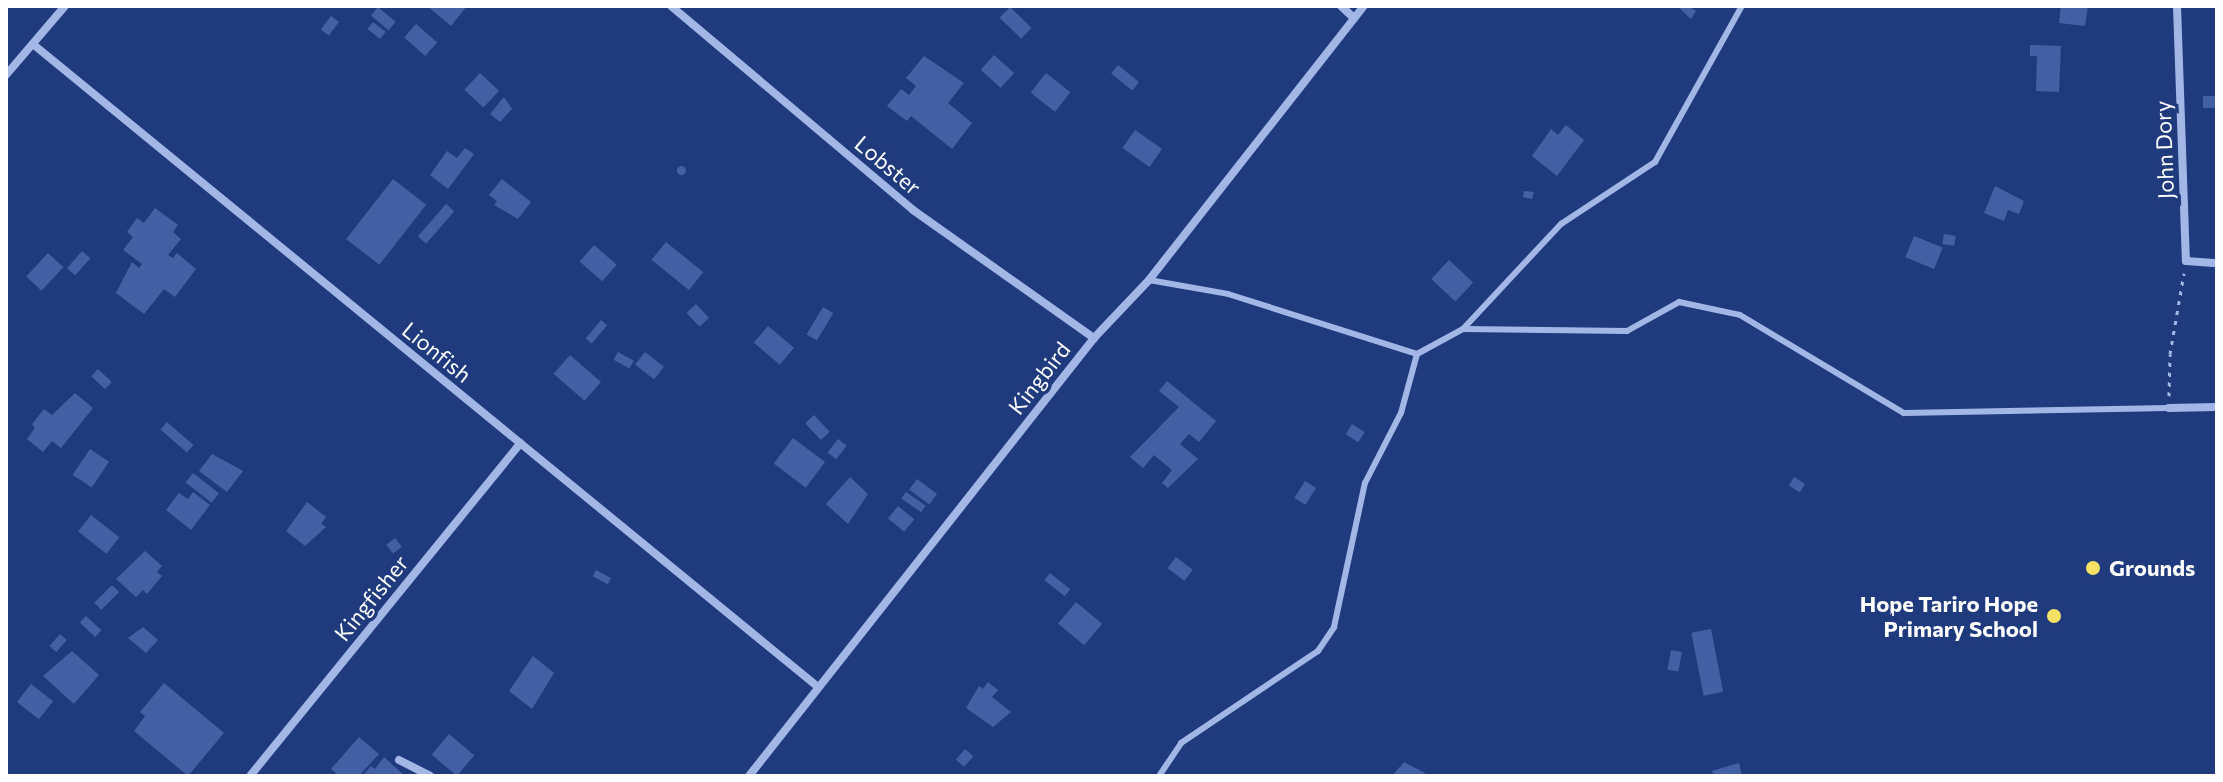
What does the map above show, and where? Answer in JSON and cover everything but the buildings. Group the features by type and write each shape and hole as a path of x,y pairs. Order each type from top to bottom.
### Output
{"street":[{"path":"6,75 65,6"},
{"name":"Lobster","path":"671,6 913,210 1094,338"},
{"path":"1341,6 1354,18"},
{"name":"Kingbird","path":"749,776 1094,338 1149,280 1364,6"},
{"name":"John Dory","path":"2177,6 2186,261"},
{"name":"Lionfish","path":"34,45 818,687"},
{"path":"2186,261 2217,263"},
{"path":"2169,408 2217,407"},
{"name":"Kingfisher","path":"250,776 521,443"},
{"path":"399,760 430,776"}],"lane":[{"path":"1149,280 1228,294 1417,354 1463,329 1561,224 1655,162 1742,6"},
{"path":"1463,329 1627,331 1679,302 1740,315 1904,413 2169,408"},
{"path":"1159,776 1181,743 1318,651 1334,627 1365,483 1401,413 1417,354"}],"path":[{"path":"2169,408 2170,354 2186,261"}],"place":[{"name":"Grounds","path":"2093,568"},
{"name":"Hope Tariro Hope Primary School","path":"2054,616"}]}
